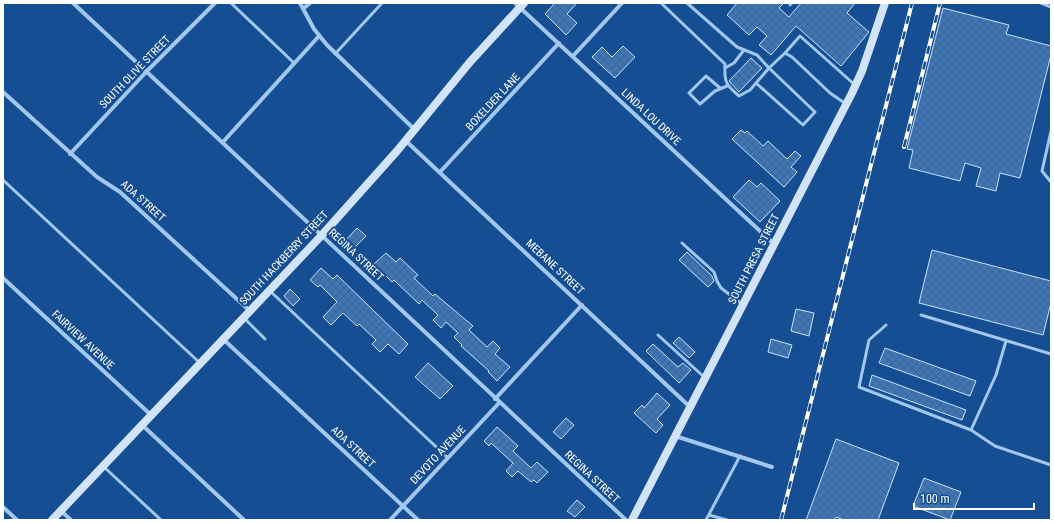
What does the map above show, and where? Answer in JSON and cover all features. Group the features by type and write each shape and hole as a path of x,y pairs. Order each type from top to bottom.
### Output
{"main road":[{"name":"SOUTH PRESA STREET","path":"632,520 856,85 885,3"},
{"name":"SOUTH HACKBERRY STREET","path":"52,520 322,235 406,141 470,62 520,4"}],"street":[{"name":"REGINA STREET","path":"73,3 626,520"},
{"name":"SOUTH OLIVE STREET","path":"70,154 147,71 214,3"},
{"path":"300,3 319,36 335,54 415,130"},
{"path":"304,8 310,3"},
{"path":"572,56 622,3"},
{"name":"LINDA LOU DRIVE","path":"520,4 572,56 774,244"},
{"path":"223,142 319,36"},
{"name":"BOXELDER LANE","path":"440,172 559,43"},
{"name":"ADA STREET","path":"3,92 70,154 97,177 120,192 250,311"},
{"name":"MEBANE STREET","path":"406,141 690,407"},
{"name":"FAIRVIEW AVENUE","path":"3,278 151,415"},
{"name":"DEVOTO AVENUE","path":"390,520 448,458 582,305"},
{"name":"ADA STREET","path":"223,339 418,520"},
{"path":"142,425 244,520"},
{"path":"675,436 772,467"},
{"path":"3,507 17,520"},
{"path":"61,511 71,520"}],"lane":[{"path":"231,3 294,64"},
{"path":"335,54 382,3"},
{"path":"661,3 725,64 727,86 739,96 750,90 800,36 856,85"},
{"path":"687,3 737,47 757,55 815,112 803,125 756,82"},
{"path":"1041,3 1051,7"},
{"path":"725,68 734,63 744,50"},
{"path":"785,53 830,93 846,104"},
{"path":"720,88 706,76 689,93 700,104 720,88 727,86"},
{"path":"1051,131 1042,171 1051,182"},
{"path":"3,180 200,363"},
{"path":"682,244 714,272 721,288 743,305"},
{"path":"269,290 448,458"},
{"path":"921,315 1051,354"},
{"path":"243,318 265,339"},
{"path":"886,325 869,340 858,387 971,430 995,446 1051,465"},
{"path":"658,335 705,378"},
{"path":"971,430 996,375 1006,341"},
{"path":"706,520 740,456"},
{"path":"103,466 161,520"},
{"path":"709,515 727,520"}],"building":[{"path":"555,3 577,3 567,14 577,23 566,35 545,14"},
{"path":"737,3 784,3 779,8 789,17 801,3 855,3 847,13 869,32 841,66 796,26 771,55 759,45 767,36 757,27 749,35 727,15"},
{"path":"943,8 1009,25 1006,34 1051,46 1051,55 1020,178 1000,173 996,191 976,186 981,168 965,163 960,181 909,168 913,150 907,149"},
{"path":"623,46 635,57 615,78 592,57 602,47 612,57"},
{"path":"751,58 762,68 739,92 729,81"},
{"path":"741,130 745,133 747,131 763,146 768,141 787,159 795,151 801,156 791,167 797,172 784,187 732,139"},
{"path":"749,180 757,187 761,183 780,201 760,222 733,197"},
{"path":"357,228 366,236 354,248 346,240"},
{"path":"932,250 1051,281 1051,303 1043,335 919,303"},
{"path":"687,252 712,276 714,281 708,287 679,260"},
{"path":"386,253 396,262 400,258 418,275 414,278 433,296 435,294 473,326 469,330 487,347 493,341 500,348 495,354 510,367 497,381 488,372 489,371 461,346 462,345 454,337 458,333 446,322 441,328 433,320 438,315 422,300 419,304 394,280 392,282 374,264"},
{"path":"321,268 333,279 337,275 408,344 399,354 388,344 380,352 372,344 376,340 359,324 357,326 343,313 331,325 323,317 337,302 320,285 318,287 310,280"},
{"path":"290,289 300,299 293,306 284,296"},
{"path":"796,309 814,313 809,336 791,331"},
{"path":"679,337 695,352 689,358 673,343"},
{"path":"771,339 792,345 788,358 768,352"},
{"path":"653,344 678,367 683,363 691,370 679,383 646,351"},
{"path":"885,348 976,381 970,396 879,363"},
{"path":"428,363 453,386 440,399 415,377"},
{"path":"872,375 966,410 962,420 869,386"},
{"path":"657,393 670,405 657,419 663,425 656,433 634,413 642,405 644,408"},
{"path":"566,418 574,425 561,439 553,432"},
{"path":"497,427 518,446 513,451 531,468 537,462 548,472 537,483 534,480 531,482 518,471 512,477 506,471 513,463 491,443 489,446 484,441"},
{"path":"836,439 899,463 878,520 844,520 836,517 834,520 806,520"},
{"path":"924,478 961,492 950,520 913,506"},
{"path":"577,500 585,507 575,517 567,511"}],"railway":[{"path":"781,520 912,3"},
{"path":"904,147 940,3"}]}
